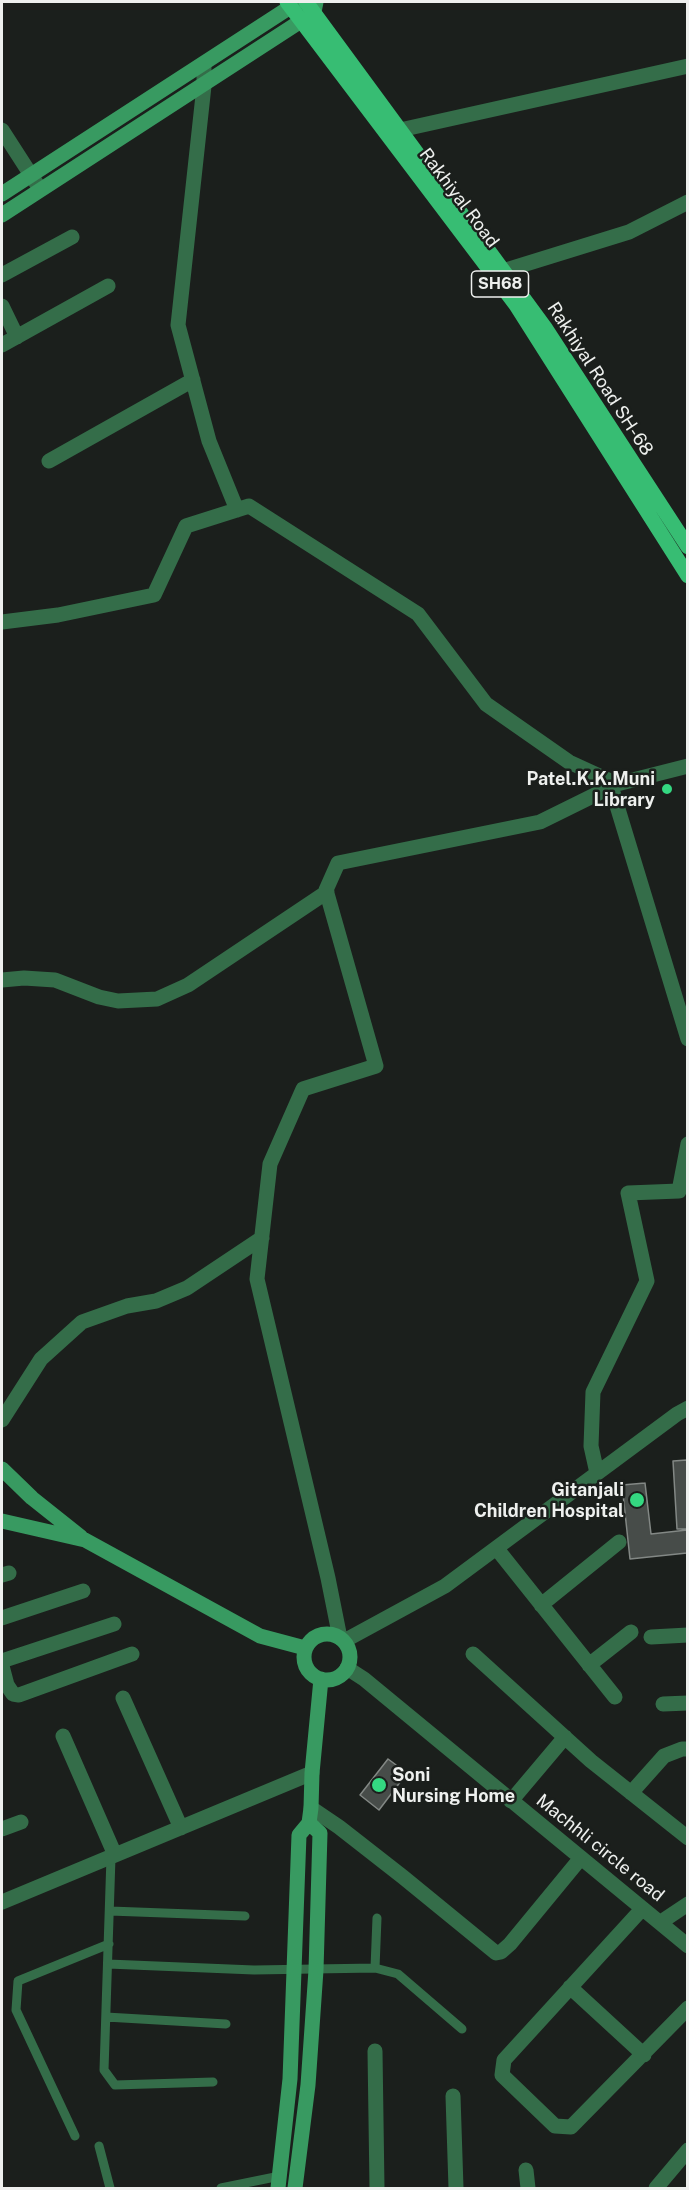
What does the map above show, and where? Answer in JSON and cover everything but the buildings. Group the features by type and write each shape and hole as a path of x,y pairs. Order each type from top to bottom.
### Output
{"main road":[{"name":"Rakhiyal Road","path":"292,3 309,9 499,274 516,305 687,576"},
{"name":"Rakhiyal Road SH-68","path":"309,9 400,130 499,274 546,329 687,548"}],"street":[{"path":"2,194 204,64 292,3"},
{"path":"2,215 204,86 309,9"},
{"path":"204,64 204,86 178,325 209,441 237,510"},
{"path":"400,130 687,66"},
{"path":"2,130 40,189"},
{"path":"499,274 629,232 687,202"},
{"path":"2,275 72,237"},
{"path":"2,345 108,286"},
{"path":"2,306 17,337"},
{"path":"50,460 193,380"},
{"path":"2,622 58,615 154,595 186,526 249,506 418,614 486,704 569,762 614,785 687,1039"},
{"path":"2,980 24,978 55,980 99,997 118,1001 157,999 188,985 327,892 338,863 540,822 614,785 687,766"},
{"path":"327,892 376,1066 303,1089 270,1164 257,1279 342,1640 350,1657 347,1668 337,1678 321,1679 311,1674 305,1665 306,1648 310,1642 320,1635 327,1634 342,1640 445,1586 687,1408"},
{"path":"597,1473 591,1446 593,1392 647,1281 628,1193 679,1191 687,1144"},
{"path":"2,1420 41,1359 82,1322 127,1306 156,1301 187,1288 262,1238"},
{"path":"2,1469 32,1498 85,1540 260,1636 306,1648"},
{"path":"2,1521 85,1540"},
{"path":"541,1605 619,1542"},
{"path":"497,1549 615,1697"},
{"path":"2,1618 83,1591"},
{"path":"2,1661 114,1624"},
{"path":"589,1665 631,1632"},
{"path":"651,1637 687,1635"},
{"path":"2,1666 7,1685 13,1694 20,1695 132,1654"},
{"path":"473,1654 565,1737 687,1838"},
{"name":"Machhli circle road","path":"347,1668 364,1679 580,1859 661,1922 687,1946"},
{"path":"279,2182 290,2079 299,1835 310,1815 321,1679"},
{"path":"123,1698 181,1828"},
{"path":"663,1704 687,1703"},
{"path":"63,1736 113,1856"},
{"path":"511,1801 565,1737"},
{"path":"631,1793 664,1756 687,1749"},
{"path":"2,1902 312,1773"},
{"path":"310,1815 339,1827 403,1876 496,1953 501,1953 510,1944 580,1859"},
{"path":"295,2188 308,2085 316,1971 320,1833 310,1815"},
{"path":"2,1829 21,1822"},
{"path":"661,1922 687,1904"},
{"path":"642,1909 504,2060 502,2075 555,2126 571,2127 644,2055 687,2008"},
{"path":"570,1987 644,2055"},
{"path":"375,2051 377,2188"},
{"path":"453,2096 456,2188"},
{"path":"656,2188 687,2150"},
{"path":"526,2170 528,2188"}],"lane":[{"path":"113,1856 104,2070 115,2085 213,2082"},
{"path":"110,1911 245,1916"},
{"path":"375,1968 376,1918"},
{"path":"75,2136 16,2010 18,1981 109,1944"},
{"path":"108,1964 295,1971 375,1968 398,1974 462,2029"},
{"path":"106,2017 226,2024"},
{"path":"99,2146 110,2188"},
{"path":"221,2188 279,2182"}],"place":[{"name":"Patel.K.K.Muni Library","path":"667,789"},
{"name":"Gitanjali Children Hospital","path":"637,1500"},
{"name":"Soni Nursing Home","path":"379,1785"}]}
